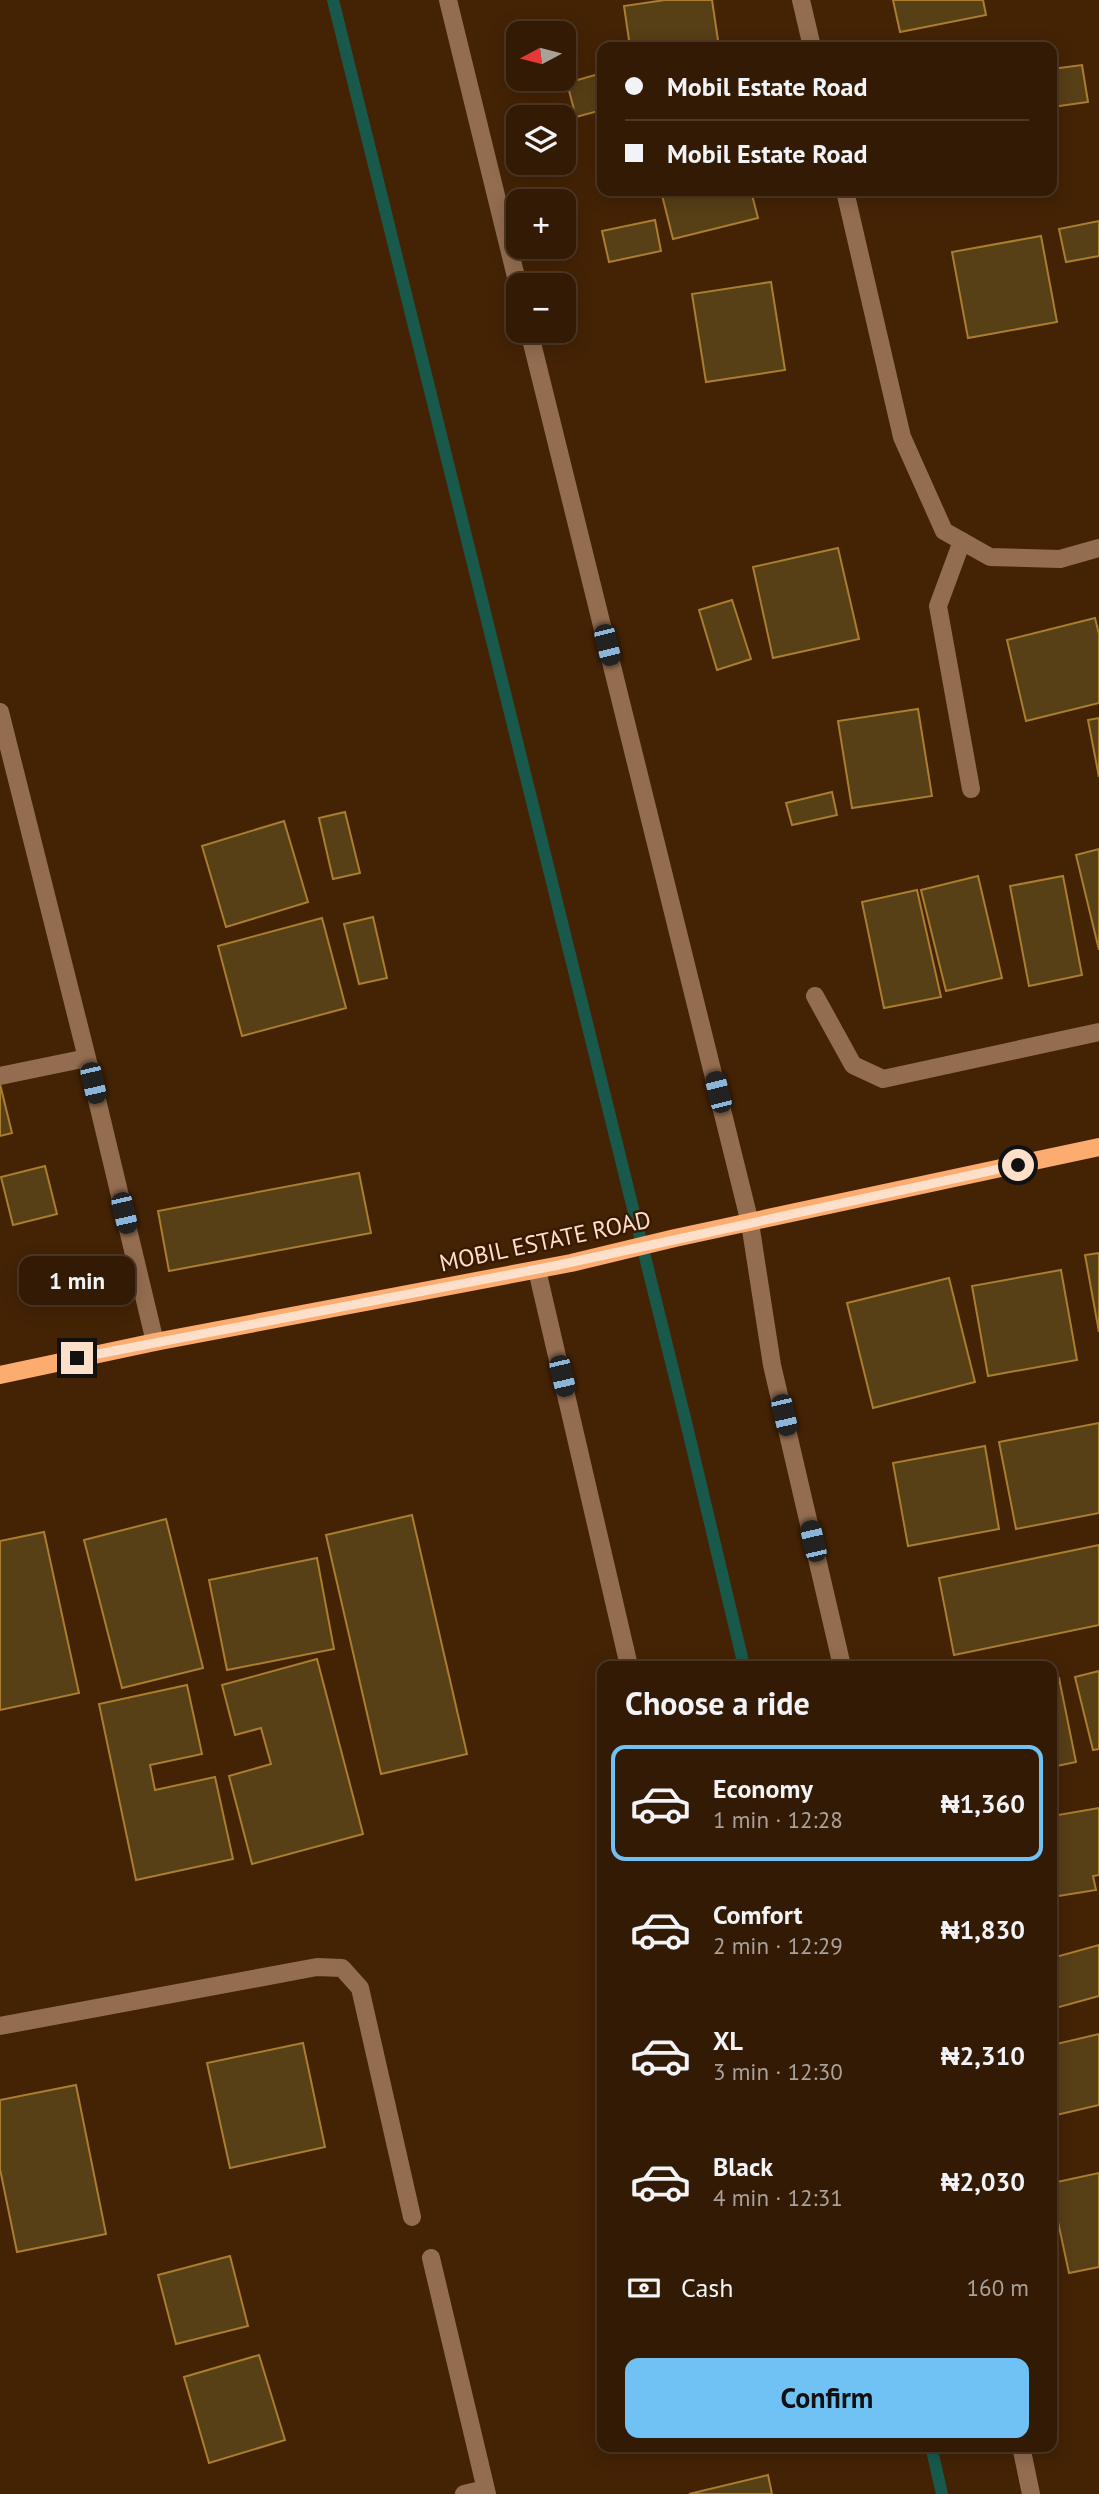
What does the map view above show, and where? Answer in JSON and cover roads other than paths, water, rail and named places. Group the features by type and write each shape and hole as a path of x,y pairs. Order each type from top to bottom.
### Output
{"main road":[{"name":"MOBIL ESTATE ROAD","path":"0,1375 155,1342 571,1263 675,1238 1099,1147"}],"street":[{"path":"448,0 515,273"},
{"path":"801,0 811,42"},
{"path":"846,196 902,437 944,531 990,556 1059,559 1099,548"},
{"path":"532,343 750,1223 772,1365 841,1661"},
{"path":"962,541 938,606 971,789"},
{"path":"0,712 155,1342"},
{"path":"816,996 853,1065 883,1079 1099,1032"},
{"path":"0,1076 87,1058"},
{"path":"537,1270 628,1661"},
{"path":"0,2026 317,1967 342,1968 360,1989 411,2217"},
{"path":"431,2258 486,2491 464,2494"},
{"path":"1022,2452 1031,2494"}],"waterway":[{"path":"333,0 743,1661"},
{"path":"932,2452 942,2494"}]}
